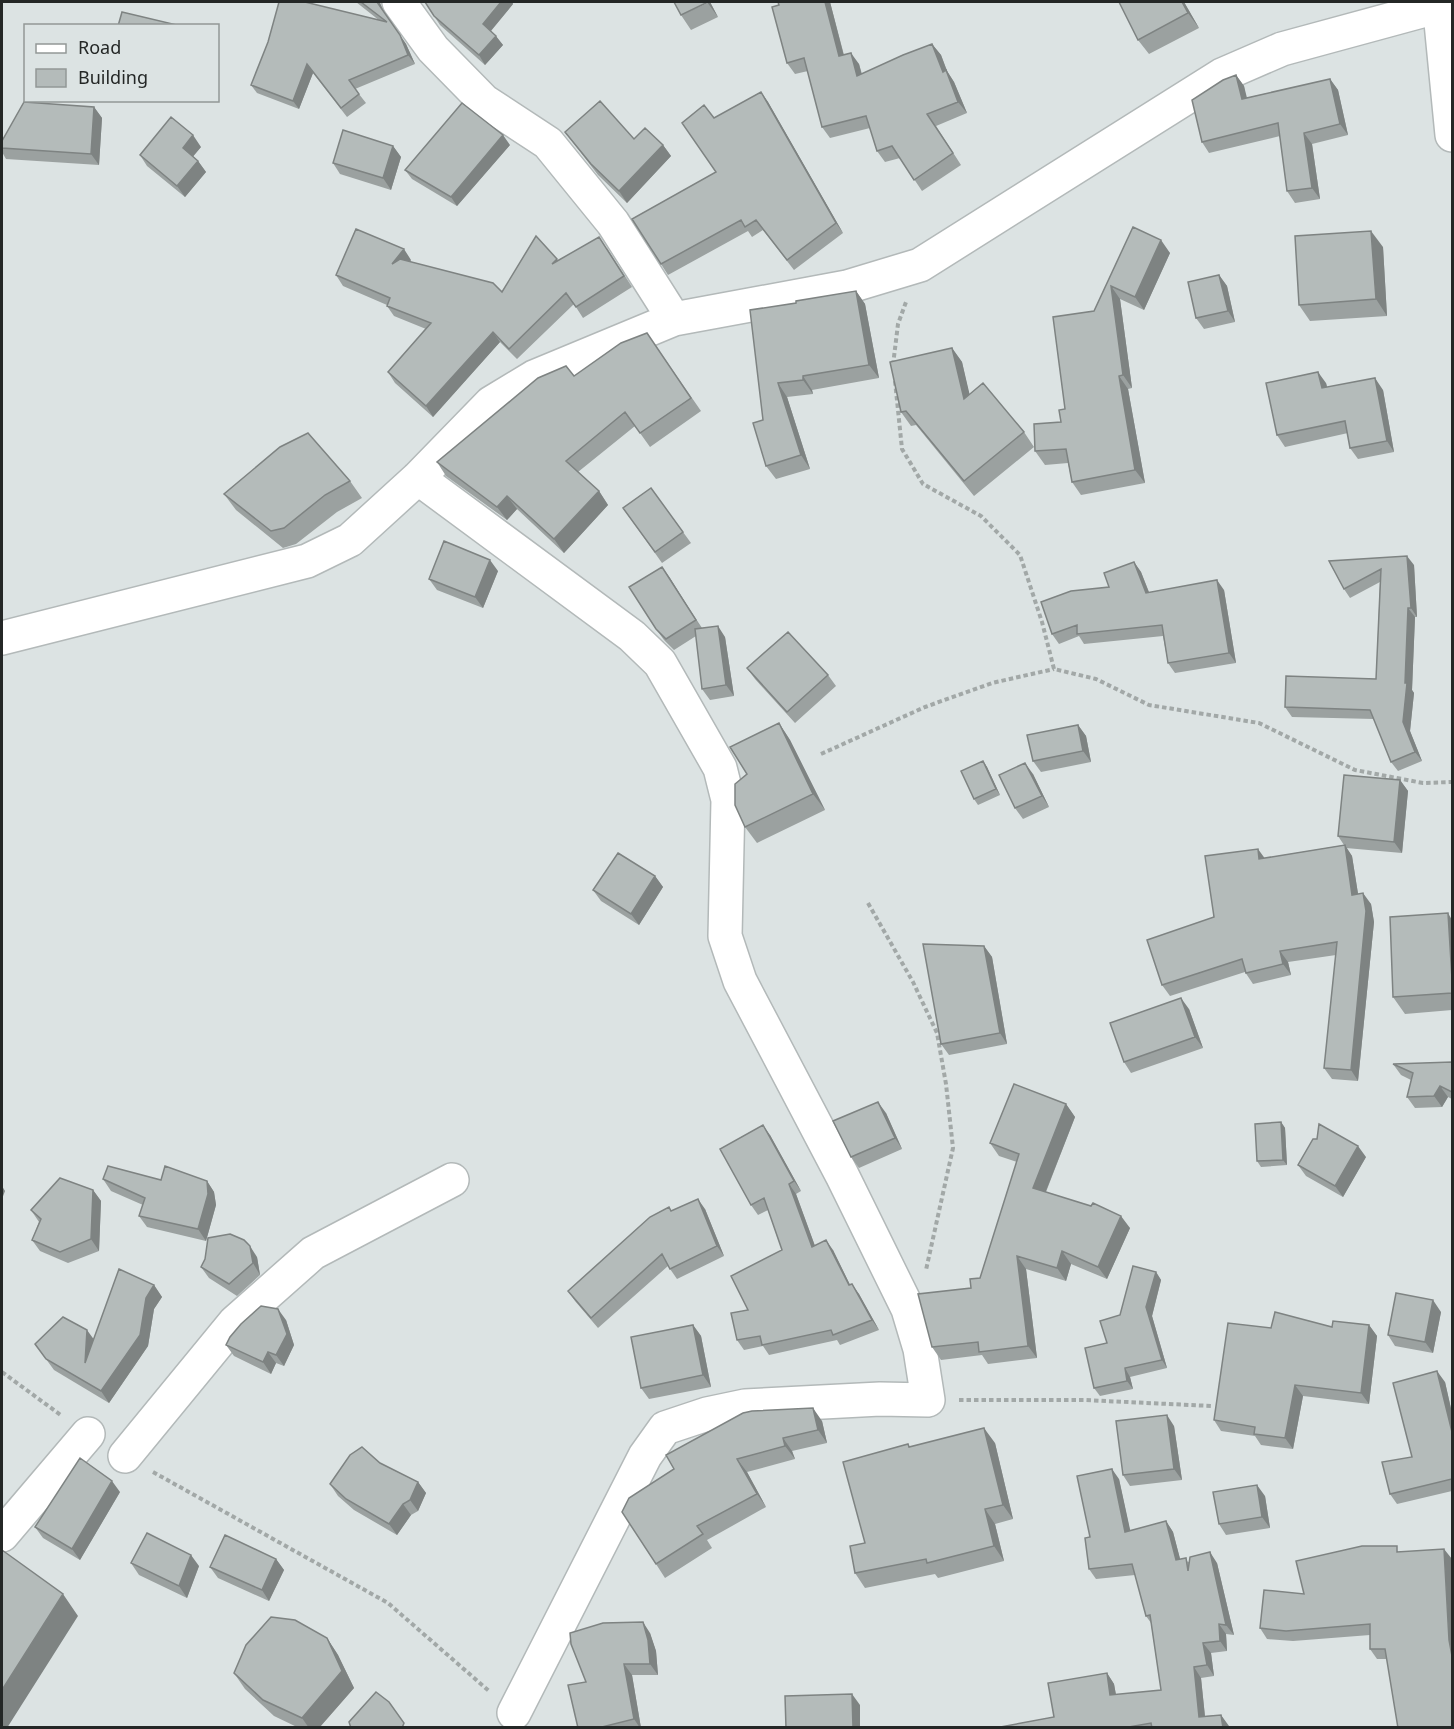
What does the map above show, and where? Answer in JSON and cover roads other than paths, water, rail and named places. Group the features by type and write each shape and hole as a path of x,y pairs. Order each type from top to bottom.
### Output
{"street":[{"path":"399,2 433,50 484,101 548,143 613,223 674,319"},
{"path":"2,638 307,561 350,540 417,478 491,404 534,377 674,319 847,287 920,265 1222,75 1282,49 1440,4 1452,135"},
{"path":"417,478 632,636 653,656 660,663 720,768 728,800 725,936 740,981 842,1175 908,1309 920,1349 928,1400 880,1399 745,1406 707,1414 665,1428 645,1456 514,1713"},
{"path":"125,1456 235,1322 313,1254 452,1180"},
{"path":"2,1536 88,1434"}]}
